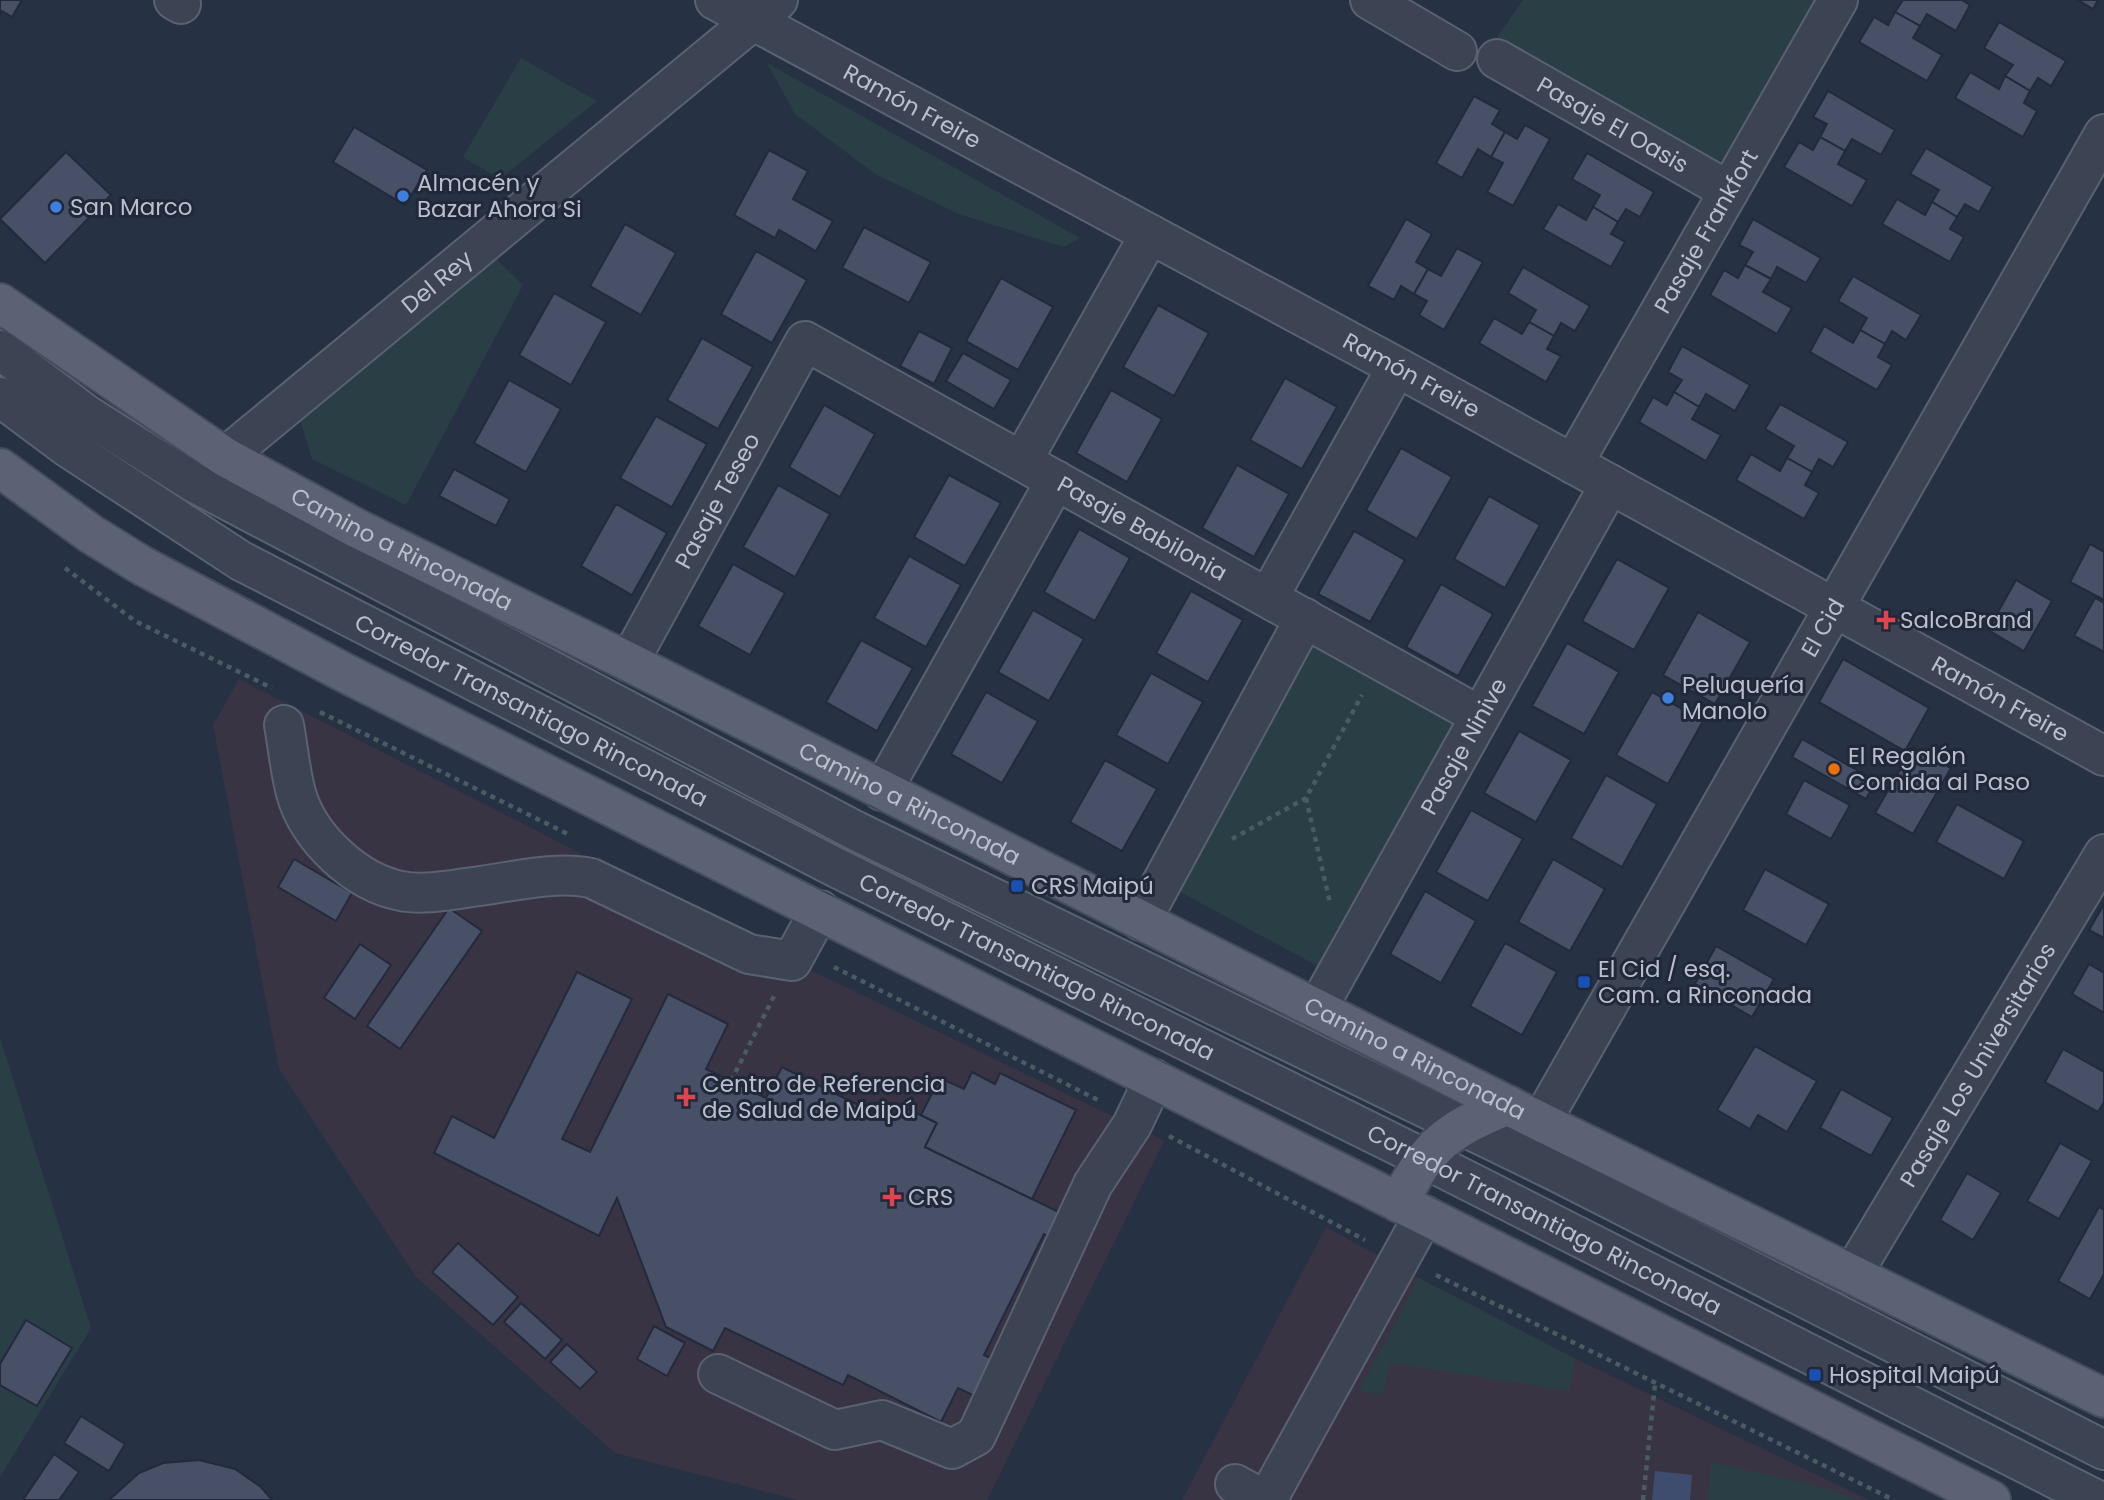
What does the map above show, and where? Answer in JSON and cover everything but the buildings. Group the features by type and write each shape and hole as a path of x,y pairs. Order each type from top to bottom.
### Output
{"main road":[{"name":"Camino a Rinconada","path":"0,303 225,457 356,528 629,662 1541,1122 2104,1398"},
{"path":"0,468 91,534 197,596 1990,1500"},
{"path":"1411,1209 1423,1158 1462,1125 1508,1105"}],"street":[{"name":"Ramón Freire","path":"715,0 765,10 1150,234 2104,756"},
{"path":"1370,0 1457,51"},
{"name":"Pasaje Frankfort","path":"1573,464 1838,0"},
{"name":"Del Rey","path":"225,457 765,10"},
{"name":"Pasaje El Oasis","path":"1497,59 1729,191"},
{"name":"El Cid","path":"1541,1122 2104,134"},
{"path":"1022,461 1150,234"},
{"name":"Pasaje Babilonia","path":"805,341 1480,716"},
{"name":"Pasaje Teseo","path":"629,662 805,341"},
{"name":"Corredor Transantiago Rinconada","path":"0,350 87,415 193,482 856,831 1462,1125 2104,1450"},
{"path":"1268,598 1397,367"},
{"name":"Corredor Transantiago Rinconada","path":"101,374 193,482"},
{"name":"Corredor Transantiago Rinconada","path":"0,397 78,455 241,561 835,867 1423,1158 2097,1500"},
{"path":"882,791 1056,480"},
{"name":"Pasaje Ninive","path":"1317,1009 1610,484"},
{"path":"1142,921 1305,618"},
{"path":"297,716 296,794 308,822 336,855 368,878 401,891 429,892 568,873 591,877 749,954 796,955 820,910"},
{"name":"Pasaje Los Universitarios","path":"1852,1275 2104,855"},
{"path":"718,1374 835,1430 882,1420 952,1449 976,1436 1093,1184 1135,1118 1154,1079"},
{"path":"1255,1495 1401,1258 1411,1209"}],"path":[{"path":"135,621 273,688"},
{"path":"1343,961 1306,798 1364,691"},
{"path":"297,716 572,836"},
{"path":"731,1081 796,955 1135,1118 1401,1258 1894,1500"},
{"path":"1643,1500 1655,1384"}],"shaded area":[{"name":"Centro de Referencia de Salud de Maipú","path":"239,679 792,961 1164,1141 987,1500 798,1500 615,1453 416,1277 279,1069 213,725"},
{"path":"1326,1227 1574,1358 1869,1500 1182,1500"}],"green space":[{"path":"1523,0 1824,0 1733,160 1717,161 1497,37"},
{"path":"521,58 597,101 500,179 463,157"},
{"path":"767,63 1080,238 1064,247 959,214 875,174 795,114"},
{"path":"495,258 523,285 406,505 312,459 298,413"},
{"path":"1295,625 1462,715 1325,970 1158,880"},
{"path":"0,1038 91,1328 0,1477"},
{"path":"1419,1278 1574,1358 1570,1391 1391,1363 1382,1394 1359,1391"},
{"path":"1711,1462 1830,1489 1856,1500 1708,1500"}],"water":[{"path":"1655,1471 1692,1475 1690,1500 1652,1500"}],"place":[{"name":"Almacén y Bazar Ahora Si","path":"403,196"},
{"name":"San Marco","path":"56,207"},
{"name":"SalcoBrand","path":"1886,620"},
{"name":"Peluquería Manolo","path":"1668,698"},
{"name":"El Regalón Comida al Paso","path":"1834,769"},
{"name":"CRS Maipú","path":"1017,886"},
{"name":"El Cid / esq. Cam. a Rinconada","path":"1584,982"},
{"name":"Centro de Referencia de Salud de Maipú","path":"686,1097"},
{"name":"CRS","path":"892,1197"},
{"name":"Hospital Maipú","path":"1815,1375"}]}
